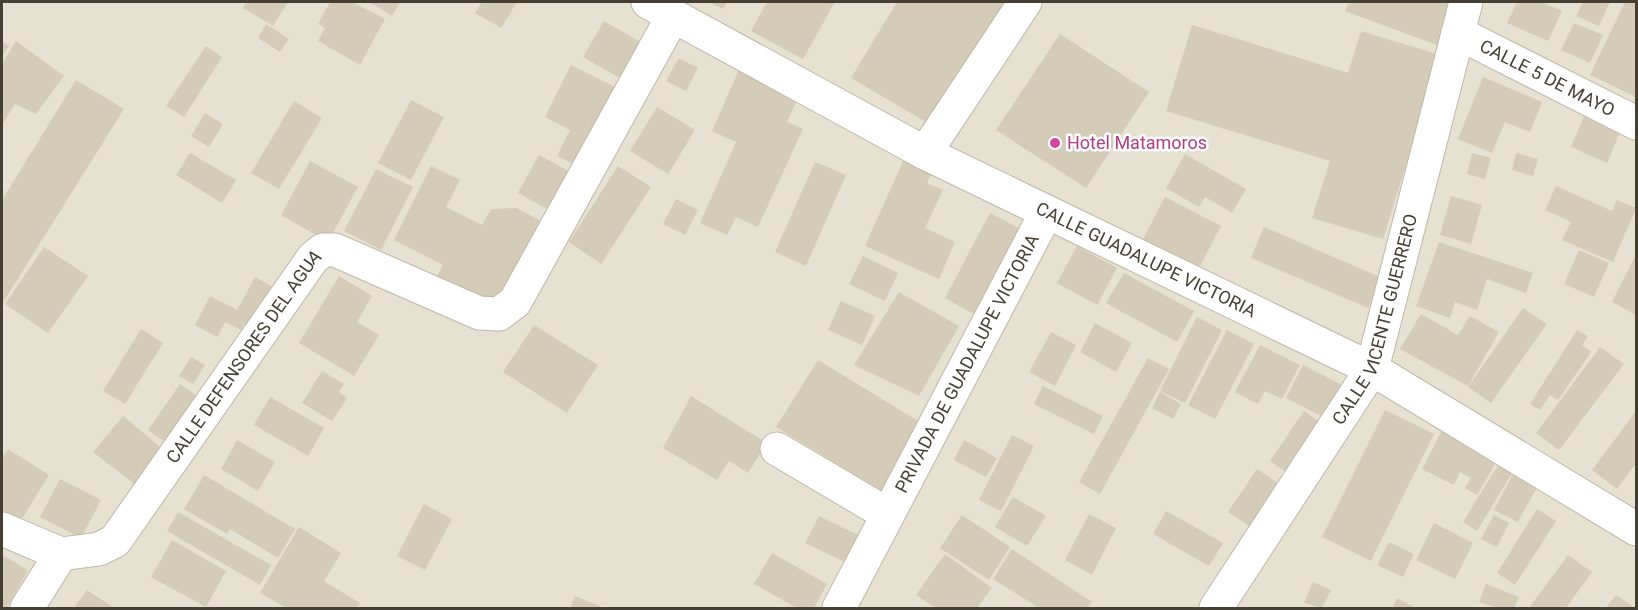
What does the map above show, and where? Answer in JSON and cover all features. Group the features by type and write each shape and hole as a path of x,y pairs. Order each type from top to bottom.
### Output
{"street":[{"path":"925,153 1025,2"},
{"name":"CALLE VICENTE GUERRERO","path":"1216,609 1372,369 1466,2"},
{"name":"CALLE GUADALUPE VICTORIA","path":"660,9 925,153 1372,369 1636,529"},
{"name":"CALLE DEFENSORES DEL AGUA","path":"61,555 99,549 115,541 313,258 323,250 335,250 479,313 499,314 515,302 660,9"},
{"name":"CALLE 5 DE MAYO","path":"1458,33 1636,123"},
{"name":"PRIVADA DE GUADALUPE VICTORIA","path":"839,609 1046,213"},
{"name":"PRIVADA DE GUADALUPE VICTORIA","path":"777,449 887,514"},
{"path":"2,529 61,555 27,609"}],"shaded area":[{"path":"2,2 1636,2 1636,608 2,608"}],"building":[{"path":"246,2 288,2 273,26 243,8"},
{"path":"330,2 352,2 385,19 360,65 318,41 325,28 318,24"},
{"path":"369,2 400,2 392,16"},
{"path":"482,2 517,2 501,28 475,13"},
{"path":"709,2 727,2 723,9"},
{"path":"767,2 835,2 803,59 751,31"},
{"path":"897,2 1004,2 931,125 851,78"},
{"path":"1349,2 1453,2 1437,45 1345,11"},
{"path":"1517,2 1542,2 1562,11 1548,41 1507,23"},
{"path":"1583,2 1610,2 1599,26 1576,16"},
{"path":"1625,2 1636,4 1636,97 1590,75"},
{"path":"604,21 651,48 630,84 583,57"},
{"path":"1574,23 1603,35 1590,63 1561,50"},
{"path":"266,24 289,39 280,52 258,38"},
{"path":"1192,25 1348,73 1361,31 1440,55 1383,239 1312,218 1330,161 1166,111"},
{"path":"1060,34 1149,92 1086,188 996,130"},
{"path":"2,41 9,46 2,56"},
{"path":"16,41 64,76 36,114 15,104 2,125 2,64"},
{"path":"206,46 222,57 184,117 166,106"},
{"path":"679,58 698,68 686,91 666,81"},
{"path":"742,63 800,94 787,122 803,129 758,227 736,217 727,235 700,223 736,142 712,131"},
{"path":"571,65 621,90 582,168 557,156 570,130 545,117"},
{"path":"1483,77 1542,102 1530,132 1505,122 1492,153 1458,139"},
{"path":"76,80 124,109 2,304 2,200"},
{"path":"411,100 444,117 411,180 378,163"},
{"path":"294,101 322,118 279,189 251,173"},
{"path":"657,107 695,130 668,174 630,151"},
{"path":"205,113 223,124 209,147 191,136"},
{"path":"1585,114 1621,129 1607,163 1571,147"},
{"path":"190,153 236,180 222,203 176,175"},
{"path":"1472,153 1491,158 1485,179 1467,174"},
{"path":"1516,153 1538,159 1533,176 1512,170"},
{"path":"1185,154 1246,189 1232,213 1205,197 1199,207 1166,188"},
{"path":"539,155 579,177 558,215 518,193"},
{"path":"904,159 932,171 927,183 943,190 925,228 955,242 939,279 865,246"},
{"path":"310,161 358,187 328,242 281,215"},
{"path":"815,162 846,175 806,266 775,252"},
{"path":"431,166 460,180 446,207 482,225 491,209 516,208 551,226 511,303 495,295 488,310 434,282 443,265 394,240"},
{"path":"618,166 651,187 601,264 569,242"},
{"path":"376,169 413,187 381,250 344,231"},
{"path":"1556,186 1612,211 1617,200 1636,208 1613,262 1562,240 1571,222 1545,210"},
{"path":"1451,196 1482,205 1471,244 1440,235"},
{"path":"1165,197 1221,226 1199,268 1143,239"},
{"path":"676,199 698,210 685,235 663,224"},
{"path":"990,213 1032,235 986,321 945,298"},
{"path":"1264,227 1382,278 1368,308 1251,258"},
{"path":"1439,242 1533,273 1526,293 1487,279 1477,310 1455,302 1450,318 1416,306"},
{"path":"1077,246 1117,268 1097,305 1057,283"},
{"path":"44,247 88,276 48,333 5,304"},
{"path":"1579,250 1609,263 1594,297 1564,284"},
{"path":"1636,255 1636,315 1612,302"},
{"path":"863,256 898,273 885,301 849,284"},
{"path":"1124,273 1194,311 1177,342 1106,303"},
{"path":"339,276 372,296 357,322 379,335 354,376 299,343"},
{"path":"255,277 282,292 257,330 244,324 241,330 225,322 217,337 195,325 210,296 237,310"},
{"path":"899,292 959,326 919,396 854,365"},
{"path":"841,301 875,316 862,345 828,330"},
{"path":"1523,308 1547,324 1491,403 1468,387"},
{"path":"1421,314 1458,335 1470,316 1499,332 1468,386 1400,349"},
{"path":"1197,317 1222,330 1185,403 1160,391"},
{"path":"1095,323 1132,343 1116,372 1080,352"},
{"path":"534,325 598,365 567,413 503,372"},
{"path":"141,329 163,343 125,404 103,391"},
{"path":"1227,330 1254,344 1215,419 1188,405"},
{"path":"1577,330 1588,336 1582,345 1591,352 1558,400 1550,395 1540,410 1530,404"},
{"path":"1051,332 1076,345 1055,386 1029,372"},
{"path":"1260,345 1300,365 1282,399 1265,391 1258,404 1235,392"},
{"path":"1600,347 1624,364 1559,450 1536,433"},
{"path":"191,357 205,365 193,384 179,376"},
{"path":"1148,358 1169,369 1100,494 1079,482"},
{"path":"818,360 931,429 890,496 776,427"},
{"path":"1303,365 1352,390 1335,423 1286,398"},
{"path":"322,371 344,384 339,392 347,398 332,421 302,403"},
{"path":"180,384 206,402 174,448 148,430"},
{"path":"1043,386 1103,416 1094,434 1034,404"},
{"path":"1160,392 1181,404 1173,419 1152,408"},
{"path":"691,396 767,443 748,473 729,461 717,480 663,448"},
{"path":"270,397 324,428 308,456 254,425"},
{"path":"1385,410 1434,434 1371,561 1322,537"},
{"path":"1304,411 1330,429 1296,479 1270,461"},
{"path":"1636,411 1636,463 1617,489 1592,470"},
{"path":"123,416 170,455 145,492 93,452"},
{"path":"1447,421 1503,450 1477,495 1465,488 1471,478 1460,472 1454,485 1422,469"},
{"path":"1012,435 1034,446 1001,511 979,500"},
{"path":"237,440 275,462 258,491 221,469"},
{"path":"964,440 997,458 986,477 954,460"},
{"path":"8,449 49,475 20,522 2,510 2,459"},
{"path":"1519,463 1543,476 1518,522 1494,510"},
{"path":"1498,465 1512,473 1477,531 1463,522"},
{"path":"1257,469 1288,490 1260,533 1228,512"},
{"path":"204,475 295,529 278,558 230,529 227,534 184,509"},
{"path":"60,479 101,500 81,538 40,517"},
{"path":"1013,497 1046,516 1027,546 995,527"},
{"path":"424,504 452,519 425,570 397,556"},
{"path":"1537,509 1556,521 1515,585 1497,573"},
{"path":"1166,511 1223,543 1209,566 1153,534"},
{"path":"178,512 271,565 260,585 167,531"},
{"path":"1089,514 1116,528 1092,575 1065,560"},
{"path":"962,515 1010,547 989,580 940,548"},
{"path":"1494,515 1509,523 1497,547 1481,539"},
{"path":"819,516 864,538 851,565 805,543"},
{"path":"1434,523 1473,543 1455,579 1416,560"},
{"path":"299,527 341,553 324,581 360,603 357,608 286,608 260,593"},
{"path":"172,540 226,571 206,607 151,577"},
{"path":"1389,542 1414,554 1403,577 1377,565"},
{"path":"1012,549 1092,602 1087,608 1034,608 1036,606 993,579"},
{"path":"772,553 827,584 814,608 797,608 754,584"},
{"path":"945,554 992,588 977,608 936,608 916,595"},
{"path":"2,555 28,570 7,608 2,608"},
{"path":"1568,555 1592,572 1566,608 1529,608"},
{"path":"1313,582 1331,590 1322,608 1304,603"},
{"path":"1486,584 1519,597 1514,608 1497,608 1479,602"},
{"path":"87,590 114,608 74,608"},
{"path":"1616,595 1635,608 1606,608"},
{"path":"575,596 604,608 570,608"},
{"path":"1397,598 1416,608 1392,608"}],"place":[{"name":"Hotel Matamoros","path":"1055,143"}]}
